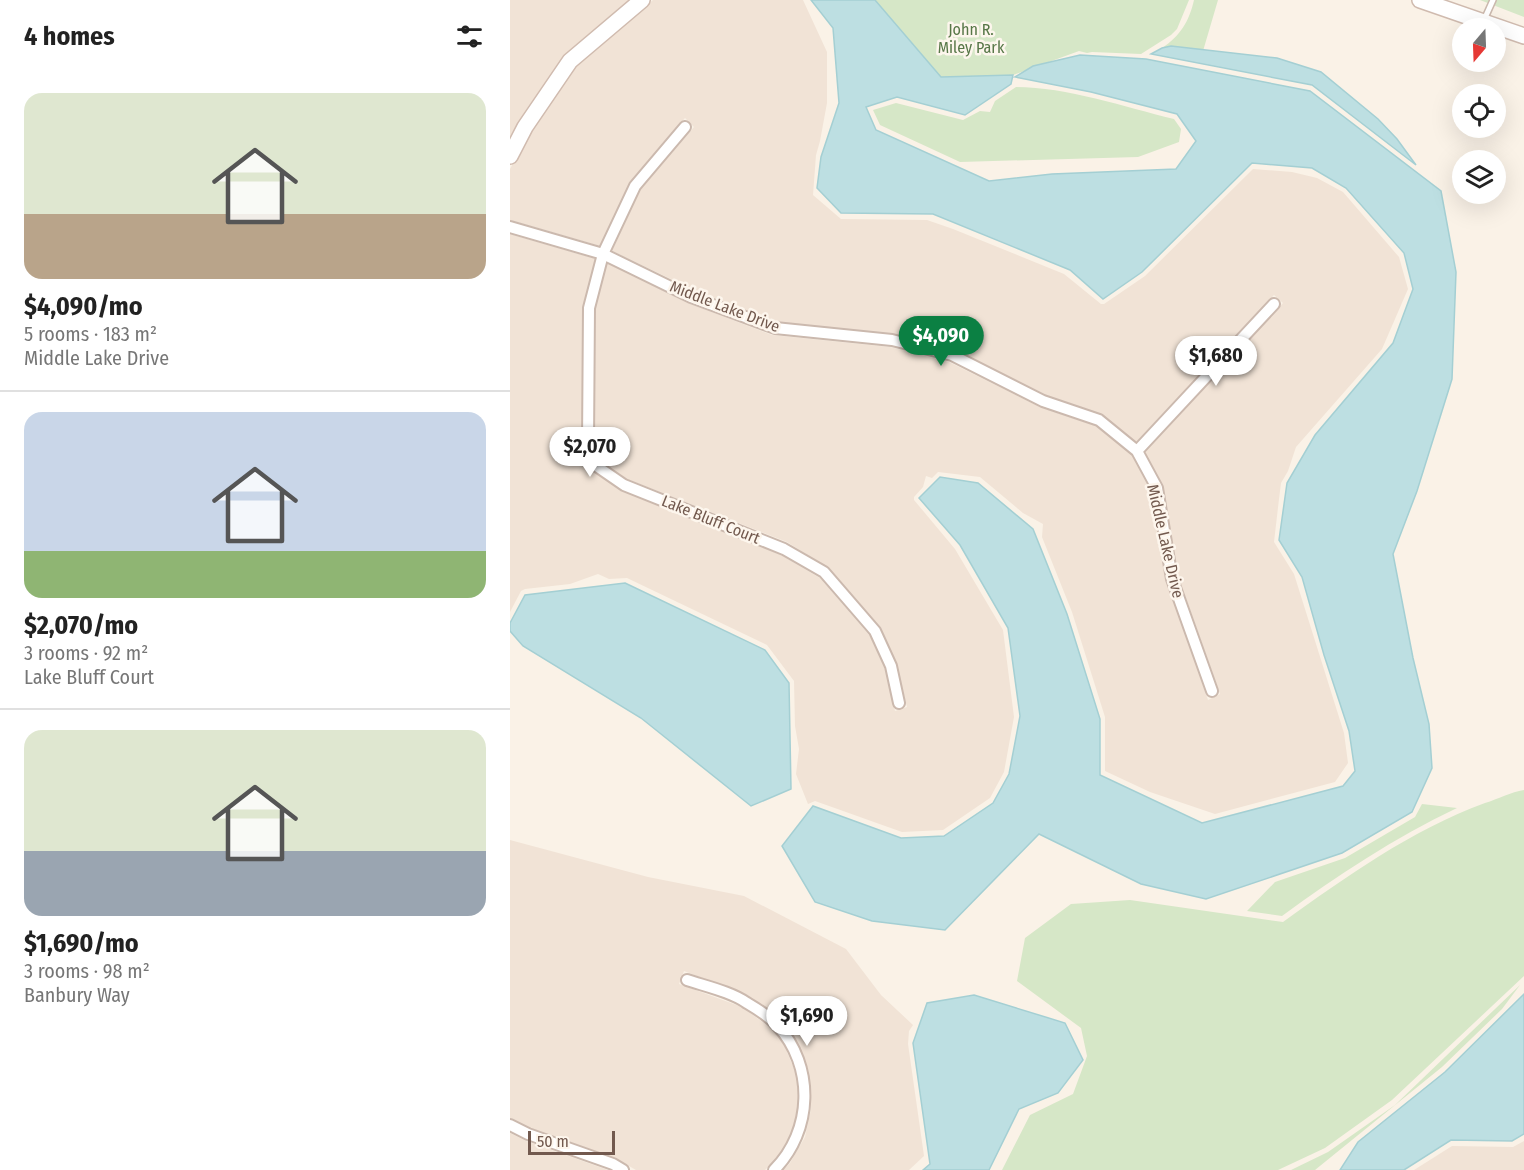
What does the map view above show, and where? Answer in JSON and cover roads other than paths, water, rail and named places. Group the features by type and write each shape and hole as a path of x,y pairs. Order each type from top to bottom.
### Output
{"street":[{"path":"1420,0 1472,18"},
{"path":"510,156 525,127 570,61 638,1"},
{"path":"1506,28 1523,32"},
{"name":"Lake Bluff Court","path":"685,127 635,186 603,254 589,308 588,441 595,465 624,485 784,549 824,573 875,632 891,666 899,703"},
{"name":"Middle Lake Drive","path":"510,227 603,254 691,297 775,328 892,340 952,355 1043,401 1099,420 1137,451 1157,488 1172,579 1212,691"},
{"path":"1137,451 1274,304"},
{"path":"687,980 745,1001 776,1024 789,1041 802,1071 805,1108 799,1134 786,1158 774,1170"},
{"path":"510,1125 528,1134 613,1164 622,1170"}],"lane":[{"path":"1485,18 1493,0"}],"water":[{"path":"811,0 875,0 941,77 1013,75 1011,84 965,115 897,97 866,107 876,130 989,181 1052,174 1176,169 1196,141 1177,114 1091,92 1015,77 1033,66 1080,55 1146,59 1310,91 1441,191 1456,272 1452,379 1417,491 1393,554 1413,658 1429,724 1432,768 1412,812 1342,853 1206,899 1141,884 1039,834 945,930 872,921 815,902 782,846 813,806 901,838 944,836 993,803 1009,774 1020,716 1008,628 960,545 919,498 940,477 978,483 1033,529 1067,614 1100,719 1100,775 1202,823 1343,786 1355,771 1349,731 1302,577 1279,540 1287,483 1315,435 1393,343 1413,289 1404,253 1346,188 1312,168 1252,163 1142,272 1103,299 1070,270 933,214 841,213 817,188 821,157 839,103 833,28"},
{"path":"1171,46 1277,58 1321,72 1378,119 1397,139 1416,165 1312,85 1151,54"},
{"path":"625,583 765,650 789,683 791,789 751,806 641,718 523,646 510,631 510,623 525,595"},
{"path":"1524,994 1524,1134 1512,1141 1451,1140 1404,1170 1340,1170 1358,1142 1445,1072"},
{"path":"974,995 1065,1023 1083,1060 1058,1093 1019,1109 989,1170 923,1170 930,1164 913,1043 927,1003"}],"park label":[{"name":"John R. Miley Park","path":"971,38"}]}
